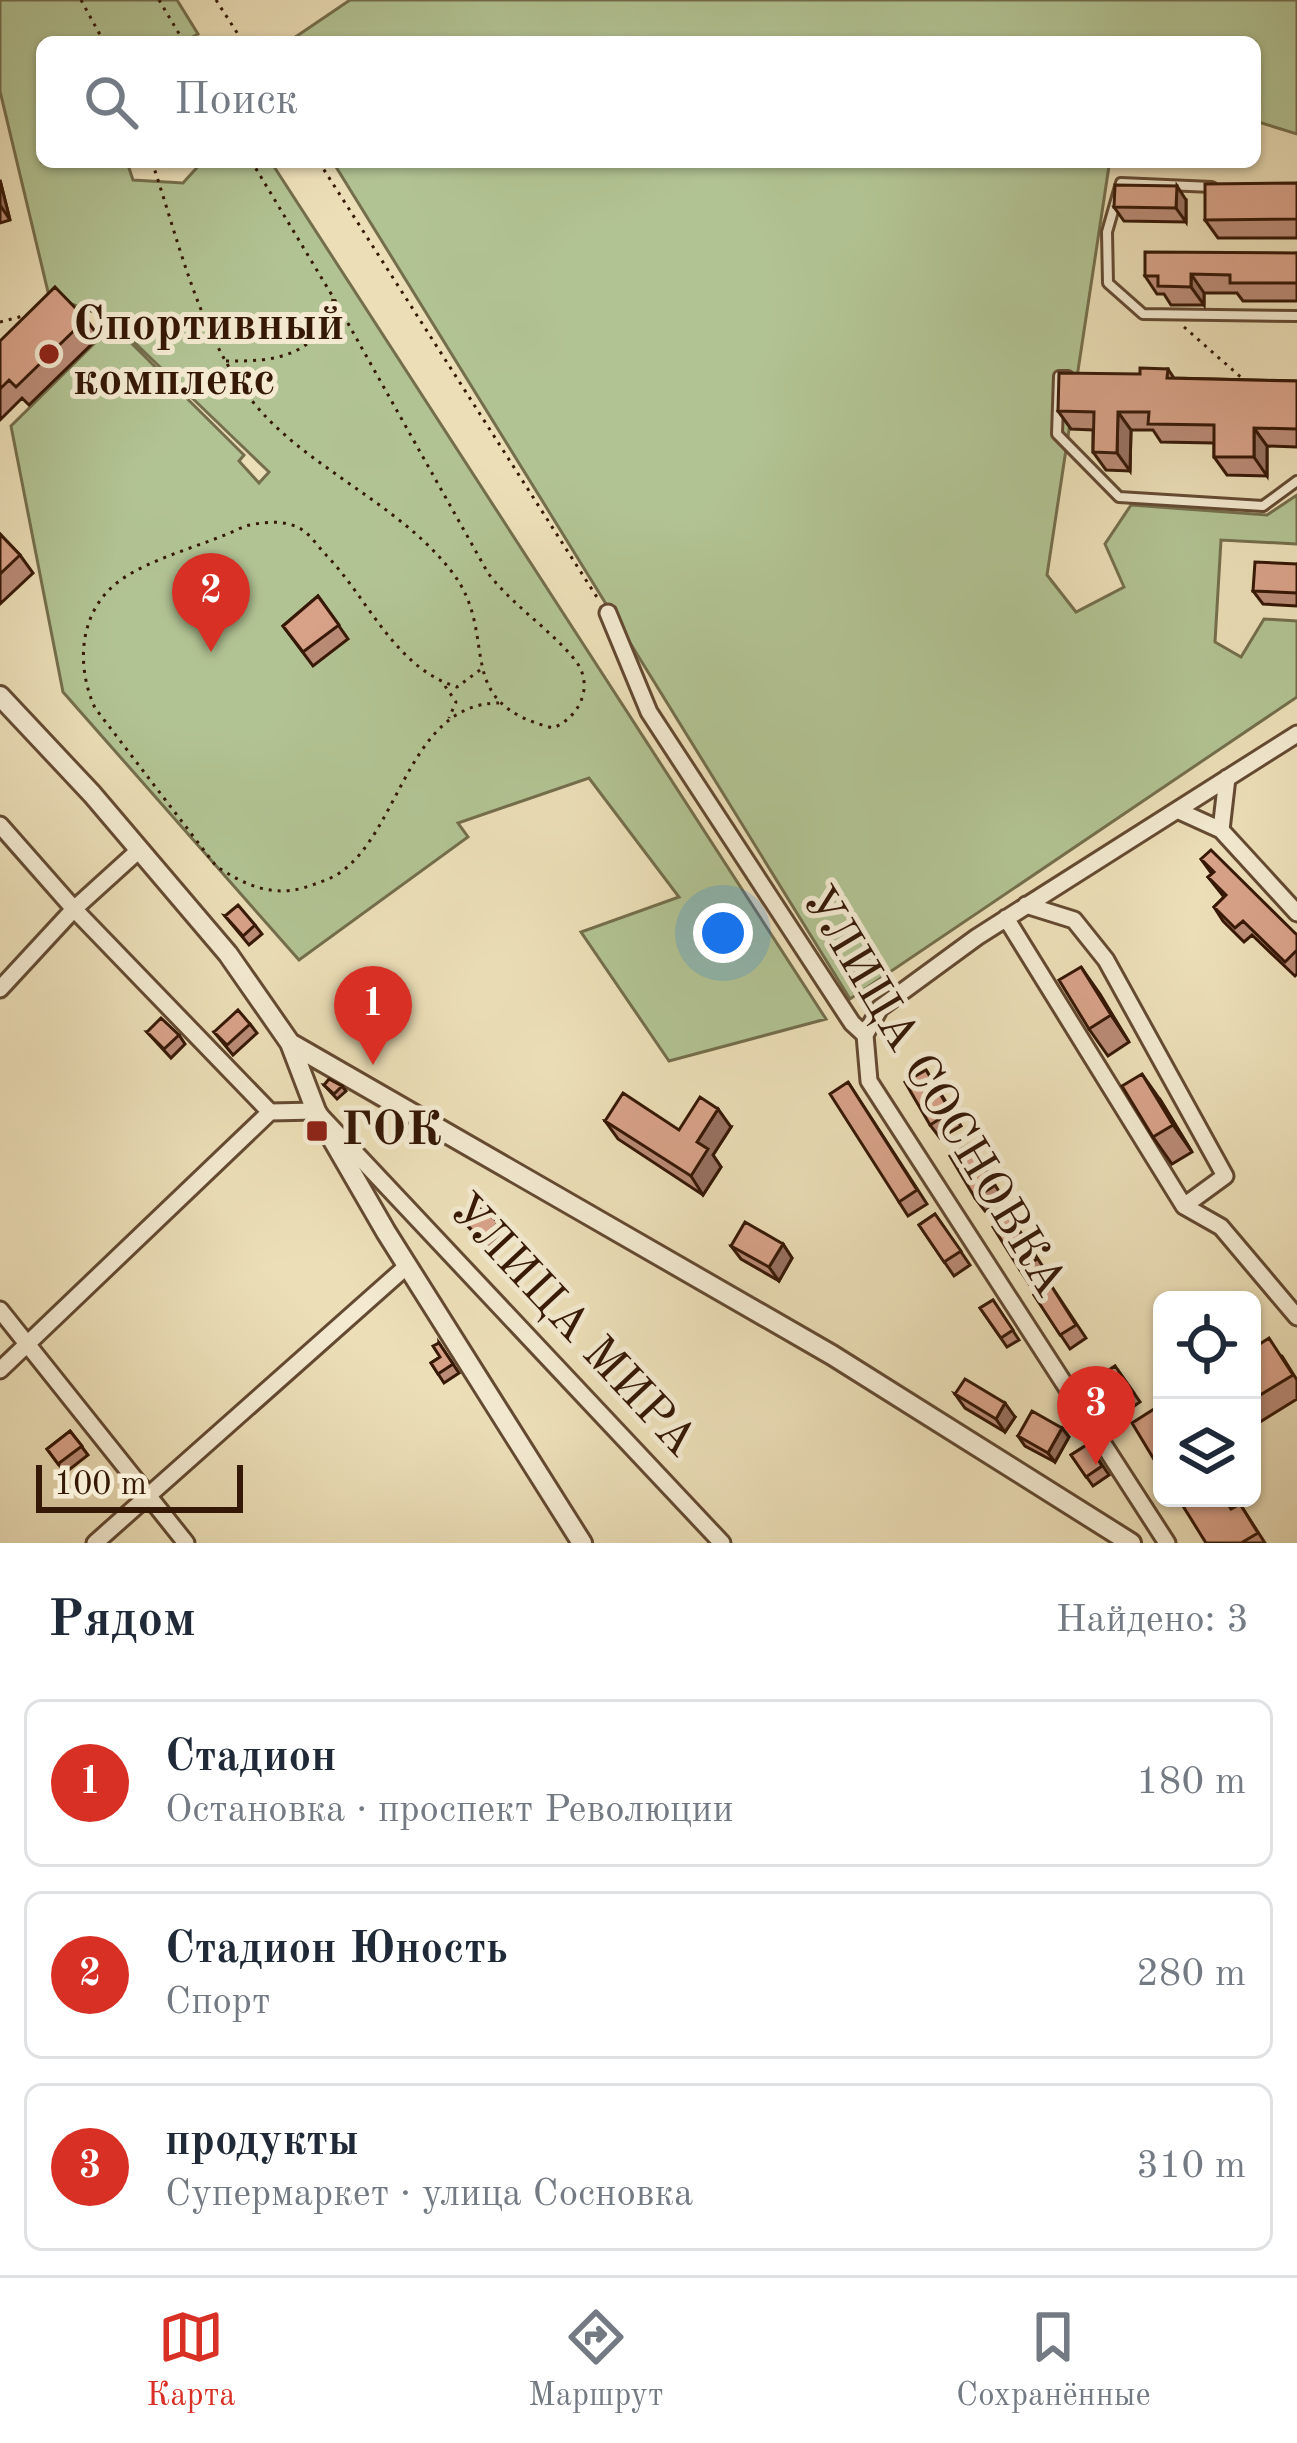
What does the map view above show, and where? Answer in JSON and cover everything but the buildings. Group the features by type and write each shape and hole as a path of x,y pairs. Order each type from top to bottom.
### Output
{"street":[{"name":"УЛИЦА СОСНОВКА","path":"608,613 649,712 852,1023 866,1035 869,1081 1167,1543"},
{"path":"0,696 92,794 228,954 290,1043 316,1111 407,1266 582,1543"},
{"path":"866,1035 880,1008 1006,918 1297,734"},
{"path":"1221,830 1227,778"},
{"path":"1177,810 1221,830 1297,914"},
{"path":"0,825 74,909 270,1112"},
{"path":"0,989 74,909 138,851"},
{"path":"1026,905 1074,920 1106,960 1226,1176 1184,1206"},
{"path":"1006,918 1184,1206 1221,1227 1297,1317"},
{"path":"290,1043 832,1355 1131,1543"},
{"path":"0,1370 270,1112 316,1111"},
{"name":"УЛИЦА МИРА","path":"316,1111 722,1543"},
{"path":"95,1543 407,1266"},
{"path":"0,1310 186,1543"}],"lane":[{"path":"1231,188 1121,183 1107,232 1108,283 1143,314 1297,316"},
{"path":"1082,376 1059,376 1057,434 1119,497 1263,506 1297,481"}],"path":[{"path":"81,0 101,36"},
{"path":"159,0 180,36"},
{"path":"216,0 239,36"},
{"path":"154,168 209,332 250,399 328,471 428,544 455,575 469,601 486,689 517,716 553,728 566,723 579,707 584,679 577,661 506,596 488,573 334,298 255,168"},
{"path":"323,168 608,613"},
{"path":"226,361 282,359 302,350 330,315 334,298"},
{"path":"0,322 33,313"},
{"path":"1170,314 1244,380"},
{"path":"264,522 302,529 348,578 399,650 438,681 452,691 456,702 360,852 340,873 289,892 263,890 216,866 116,739 84,684 84,642 88,620 122,580 264,522"},
{"path":"438,681 457,687 482,668"},
{"path":"448,719 481,703 500,703"}],"green space":[{"path":"0,0 177,0 198,34 194,36 36,36 36,168 129,168 133,180 183,183 197,168 275,168 826,1019 669,1061 581,932 679,897 589,778 458,823 468,837 299,960 63,692 11,426 113,325 244,455 239,461 259,483 269,472 108,317 49,296 0,91"},
{"path":"350,0 1297,0 1297,134 1261,123 1261,36 297,36"},
{"path":"337,168 1109,168 1047,575 1076,612 1124,587 1105,544 1131,505 1267,515 1297,495 1297,544 1221,540 1215,642 1241,657 1264,619 1297,621 1297,697 850,999"}],"place":[{"name":"Спортивный комплекс","path":"49,354"},
{"name":"Стадион Юность","path":"211,652"},
{"name":"Стадион","path":"373,1065"},
{"name":"ГОК","path":"317,1131"},
{"name":"продукты","path":"1096,1465"}]}
